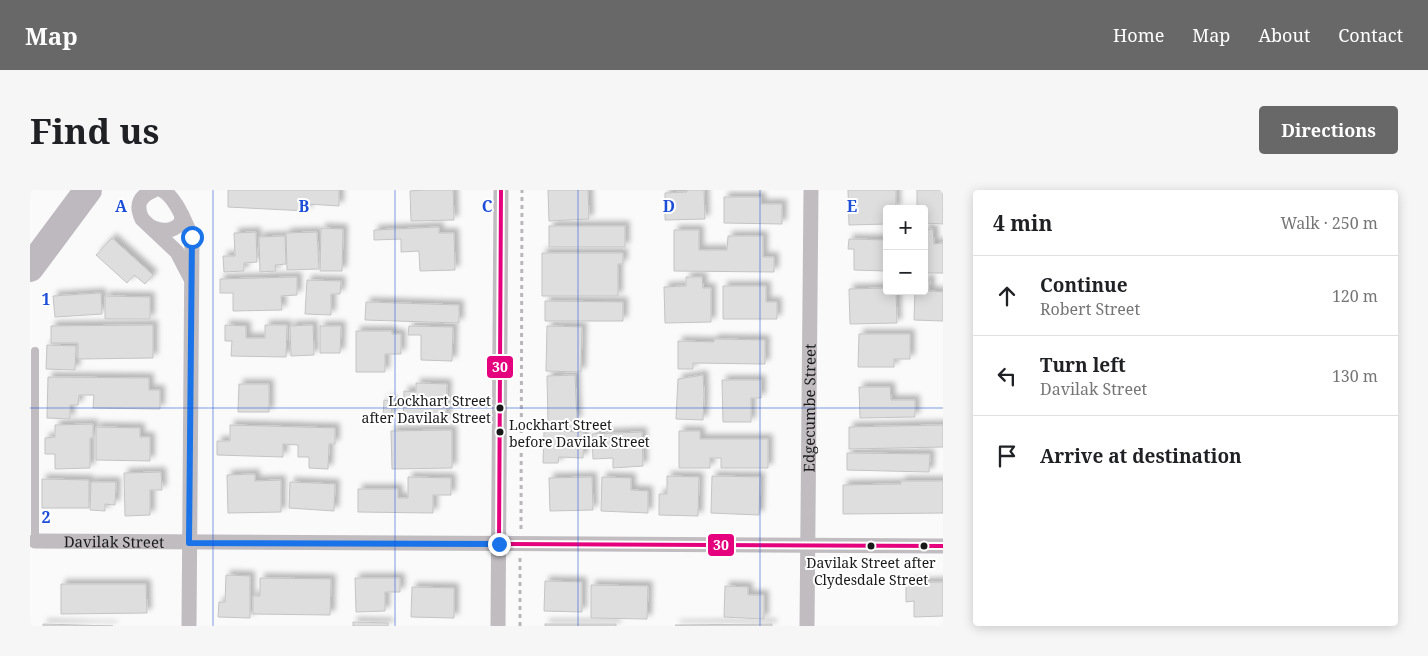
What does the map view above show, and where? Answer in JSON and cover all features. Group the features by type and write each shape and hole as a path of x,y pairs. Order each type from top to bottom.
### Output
{"highway":[{"path":"33,267 88,190"}],"street":[{"path":"154,190 146,194 138,204 139,212 142,219 177,252 191,278"},
{"path":"162,190 169,196 182,215 192,237 189,626"},
{"path":"498,626 501,190"},
{"name":"Edgecumbe Street","path":"807,626 811,190"},
{"path":"151,227 161,231 175,229 181,223 182,215"},
{"name":"Davilak Street","path":"34,541 943,546"}],"lane":[{"path":"34,541 35,351"}],"path":[{"path":"520,626 522,190"}],"building":[{"path":"228,190 339,190 339,206 308,204 307,211 228,207"},
{"path":"453,190 454,220 411,221 410,191"},
{"path":"548,190 588,190 589,219 549,221"},
{"path":"687,190 704,190 705,219 665,220 665,193 687,192"},
{"path":"848,190 896,190 896,205 883,205 883,224 849,225"},
{"path":"917,190 943,190 943,224 928,223 928,205 917,205"},
{"path":"724,197 761,197 761,204 782,204 782,224 724,223"},
{"path":"549,226 625,226 625,247 549,247"},
{"path":"439,227 439,233 454,233 455,270 420,271 419,251 401,252 401,239 374,240 374,230"},
{"path":"321,228 343,229 342,271 320,271"},
{"path":"933,229 934,244 943,243 943,273 928,273 928,230"},
{"path":"674,230 699,230 699,250 727,250 728,236 763,236 763,257 774,257 774,272 674,271"},
{"path":"256,232 257,262 244,263 244,271 224,272 223,256 235,256 234,233"},
{"path":"317,232 319,269 287,270 286,233"},
{"path":"285,236 286,264 275,265 276,271 260,272 259,237"},
{"path":"112,238 153,275 145,284 134,275 127,283 96,255"},
{"path":"849,239 883,240 883,271 854,270 854,249 848,249"},
{"path":"542,253 623,253 623,264 618,264 618,296 542,296"},
{"path":"297,277 297,295 281,296 282,310 233,311 233,293 220,293 220,279"},
{"path":"686,277 702,277 703,288 711,288 711,322 665,323 664,287 686,286"},
{"path":"307,280 341,281 340,294 331,294 331,315 305,314"},
{"path":"928,280 930,280 929,291 943,292 943,321 914,320 915,295 928,295"},
{"path":"723,286 766,286 766,302 777,302 777,319 723,319"},
{"path":"883,288 883,295 896,295 897,323 850,324 849,289"},
{"path":"101,293 102,314 55,317 53,296"},
{"path":"105,296 150,297 150,319 105,319"},
{"path":"545,301 623,302 623,321 545,321"},
{"path":"366,302 459,305 459,323 365,320"},
{"path":"153,325 153,358 78,359 78,343 51,343 51,326"},
{"path":"225,325 246,326 246,338 265,338 265,325 287,325 286,357 231,356 232,341 225,341"},
{"path":"313,325 314,355 291,356 290,326"},
{"path":"320,326 341,326 340,353 320,353"},
{"path":"409,326 453,327 452,361 421,360 421,335 408,335"},
{"path":"547,326 582,327 581,372 546,371"},
{"path":"356,331 392,331 392,334 401,334 401,354 385,354 385,372 356,372"},
{"path":"859,334 910,334 910,359 894,359 894,367 858,367"},
{"path":"714,339 765,340 765,364 693,363 693,369 678,369 678,341 714,342"},
{"path":"47,345 76,346 75,370 46,369"},
{"path":"575,375 577,421 548,422 547,376"},
{"path":"703,375 703,420 676,419 678,379"},
{"path":"48,377 149,378 149,390 160,390 160,409 93,408 94,395 79,395 78,405 70,405 70,419 47,418"},
{"path":"722,380 761,380 761,398 751,398 751,422 723,422"},
{"path":"416,383 447,384 446,421 403,420 404,391 416,392"},
{"path":"239,384 269,384 269,412 238,412"},
{"path":"859,387 890,387 891,400 915,400 915,417 860,418"},
{"path":"384,400 392,401 391,417 383,416"},
{"path":"93,424 93,438 90,438 90,468 55,469 55,454 45,454 45,438 55,437 55,425"},
{"path":"230,425 335,428 335,444 329,444 328,469 309,468 309,457 298,457 298,445 283,444 283,457 217,455 217,441 230,441"},
{"path":"943,425 943,447 849,449 849,427"},
{"path":"96,427 140,428 140,437 150,437 150,461 96,460"},
{"path":"452,430 452,468 392,469 391,431"},
{"path":"544,431 584,432 583,458 559,457 558,463 543,463"},
{"path":"679,431 700,431 700,439 768,439 768,468 721,468 721,458 710,458 710,468 679,468"},
{"path":"642,432 643,466 613,468 613,458 593,459 592,434"},
{"path":"847,453 930,454 929,472 847,470"},
{"path":"161,472 162,490 150,490 150,515 125,516 124,473"},
{"path":"255,474 255,481 281,480 281,512 228,513 227,475"},
{"path":"667,476 699,477 698,516 659,515 659,494 667,494"},
{"path":"712,476 760,477 759,515 711,513"},
{"path":"408,477 451,478 451,495 433,495 433,513 358,512 358,489 398,489 398,498 408,498"},
{"path":"592,477 593,510 550,511 549,478"},
{"path":"602,477 631,478 631,490 648,491 648,513 601,511"},
{"path":"42,479 89,480 89,508 42,508"},
{"path":"901,481 943,481 943,513 843,514 843,485 901,484"},
{"path":"91,482 116,482 115,505 105,504 105,511 90,510"},
{"path":"290,482 335,484 334,511 289,508"},
{"path":"226,575 250,576 250,618 218,617 219,602 225,602"},
{"path":"260,578 331,579 330,615 253,614 253,596 260,596"},
{"path":"355,578 400,578 400,592 385,592 385,611 356,612"},
{"path":"545,581 582,582 582,612 544,611"},
{"path":"943,582 943,616 914,617 914,601 906,602 906,583"},
{"path":"61,584 146,584 147,613 61,614"},
{"path":"591,585 648,586 647,619 591,618"},
{"path":"725,586 748,587 748,595 764,595 764,619 724,617"},
{"path":"412,587 454,588 454,618 411,617"},
{"path":"353,622 388,623 388,626 353,626"},
{"path":"43,624 113,626 43,626"},
{"path":"545,624 616,624 616,626 545,626"},
{"path":"772,624 772,626 675,625"}],"transit line":[{"name":"30","path":"499,544 501,190"},
{"name":"30","path":"499,544 943,546"}],"place":[{"name":"Lockhart Street after Davilak Street","path":"500,408"},
{"name":"Lockhart Street before Davilak Street","path":"500,432"},
{"name":"Davilak Street after Clydesdale Street","path":"871,546"}],"route":[{"path":"192,237 189,543 499,544"}]}
